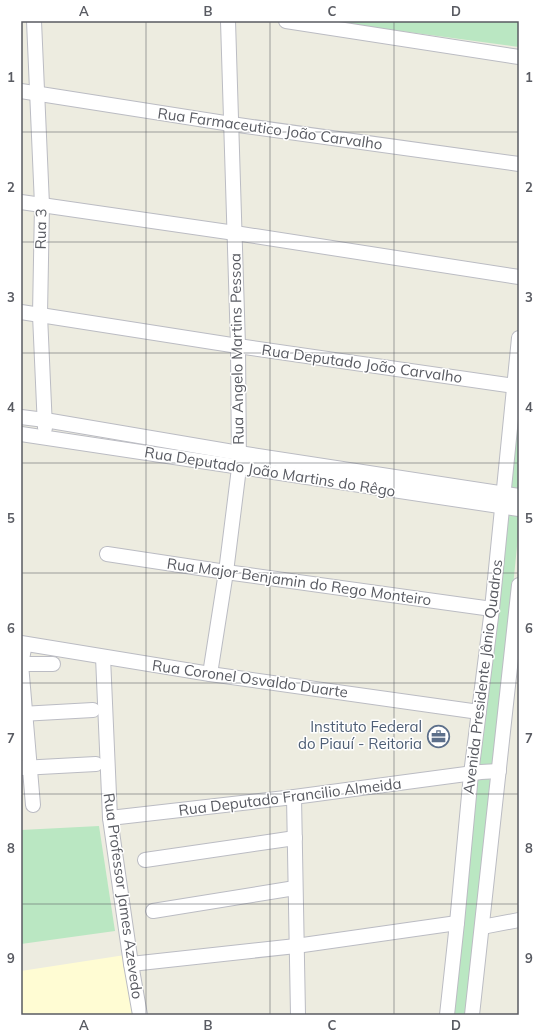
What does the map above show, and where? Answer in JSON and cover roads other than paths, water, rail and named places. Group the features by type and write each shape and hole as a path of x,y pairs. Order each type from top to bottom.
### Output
{"street":[{"name":"Rua 3","path":"34,21 42,205 40,315 46,438"},
{"name":"Rua Angelo Martins Pessoa","path":"210,674 226,572 239,468 238,346 228,21"},
{"path":"290,21 519,57"},
{"name":"Rua Farmaceutico João Carvalho","path":"21,91 231,124 519,164"},
{"path":"21,202 235,233 519,277"},
{"name":"Rua Deputado João Carvalho","path":"21,312 238,346 514,386"},
{"name":"Avenida Presidente Jânio Quadros","path":"447,1015 471,774 492,609 519,338"},
{"name":"Rua Deputado João Martins do Rêgo","path":"21,417 239,453 503,500 519,509"},
{"name":"Rua Deputado João Martins do Rêgo","path":"21,434 239,468 503,500 519,496"},
{"name":"Rua Major Benjamin do Rego Monteiro","path":"107,554 492,609"},
{"name":"Avenida Presidente Jânio Quadros","path":"472,1015 499,771 512,711 519,586"},
{"path":"23,644 21,664 25,768 33,805"},
{"name":"Rua Coronel Osvaldo Duarte","path":"23,644 210,674 479,712"},
{"name":"Rua Professor James Azevedo","path":"103,657 110,818 131,964 140,1015"},
{"path":"21,664 53,664"},
{"path":"23,714 93,710"},
{"path":"25,768 96,764"},
{"name":"Rua Deputado Francilio Almeida","path":"110,818 294,797 499,771"},
{"path":"294,797 298,1015"},
{"path":"145,860 295,838"},
{"path":"153,911 295,888"},
{"path":"482,927 519,920"},
{"path":"131,964 296,946 457,923"}],"place":[{"name":"Instituto Federal do Piauí - Reitoria","path":"438,736"}]}
